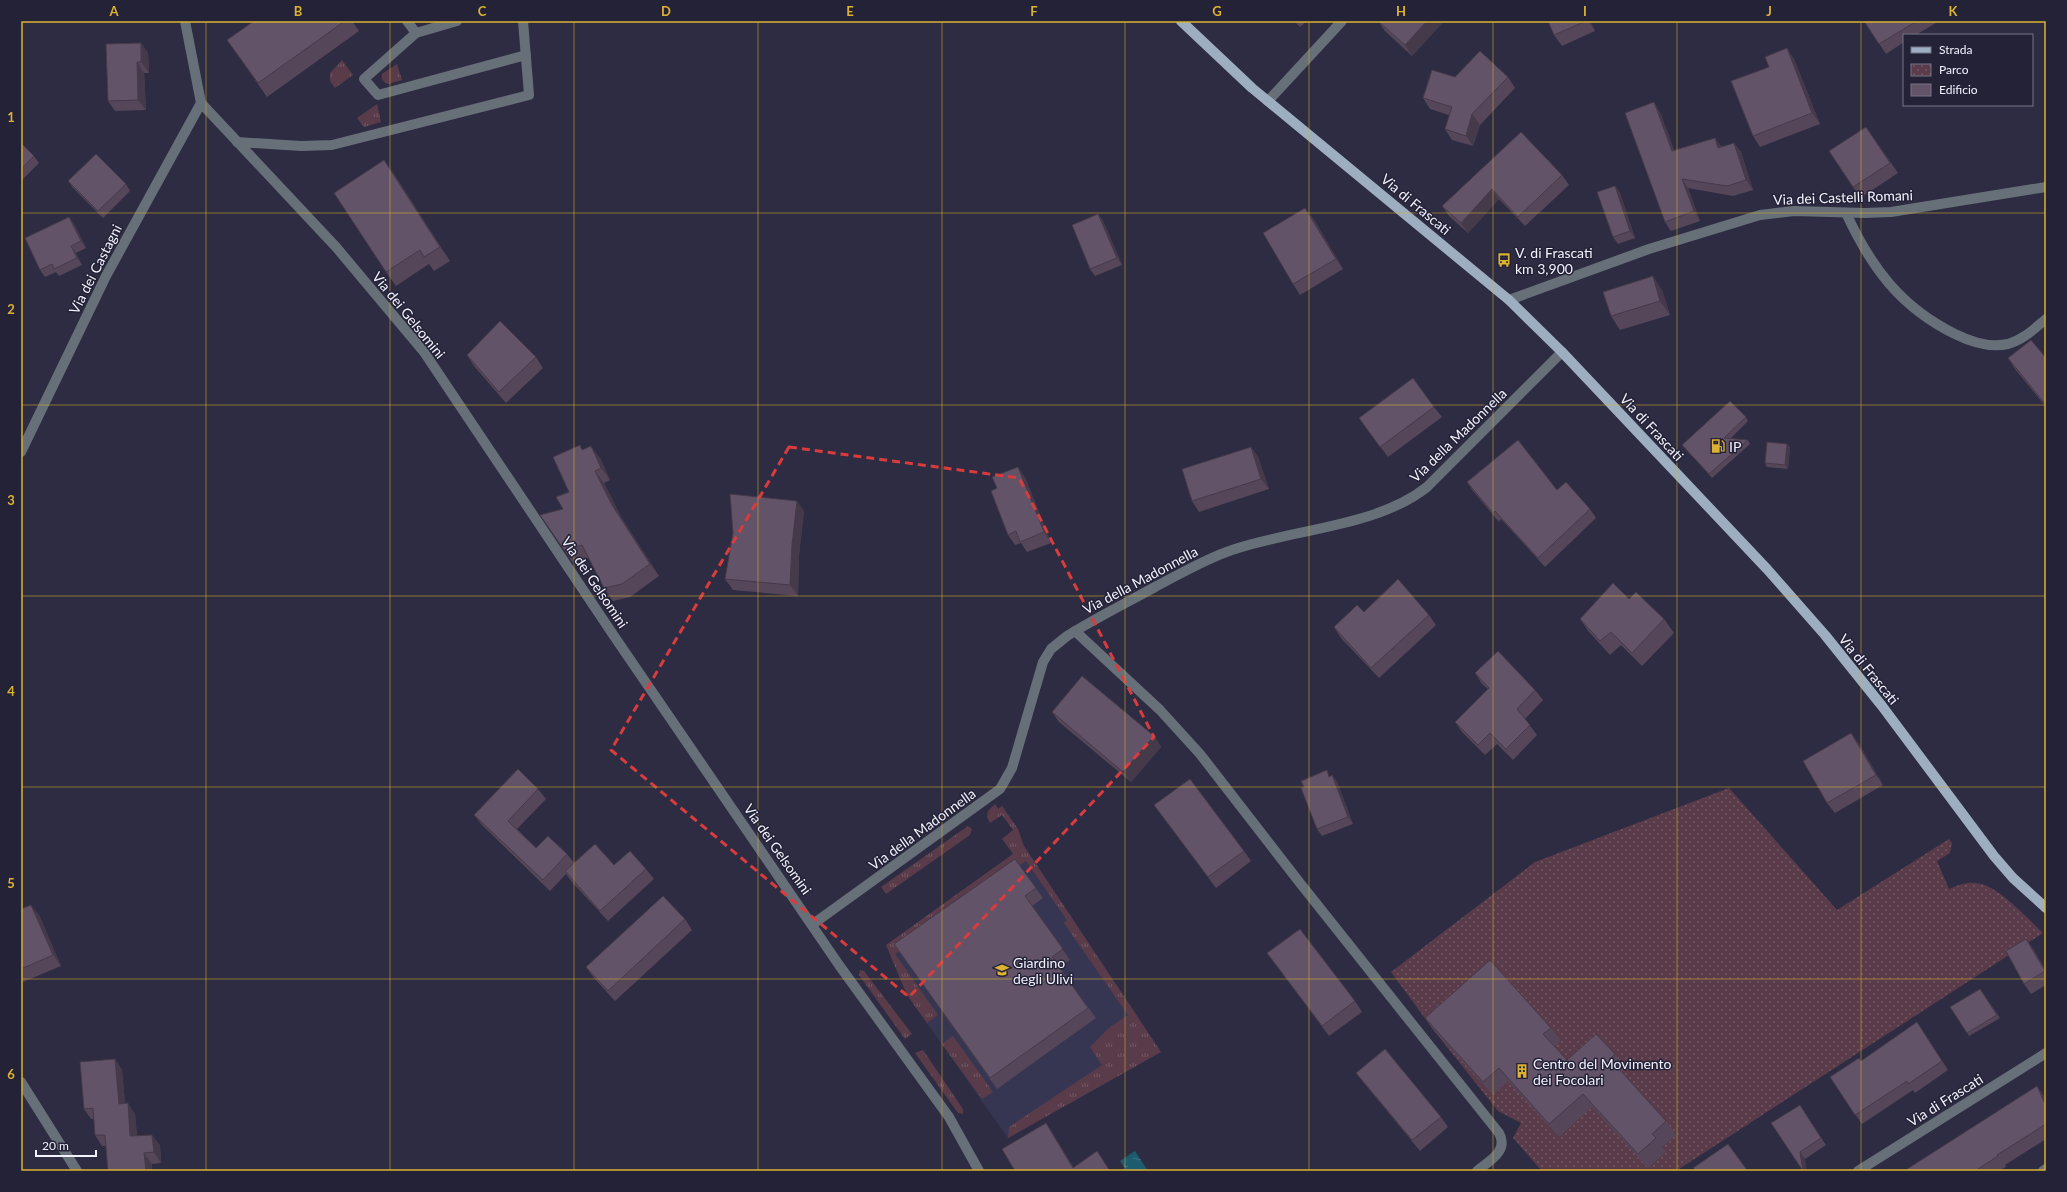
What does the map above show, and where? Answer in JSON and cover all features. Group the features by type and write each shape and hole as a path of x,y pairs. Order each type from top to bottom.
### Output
{"main road":[{"name":"Via di Frascati","path":"1181,21 1224,63 1268,101 1509,300 1562,352 1772,574 1882,706 1994,856 2046,908"}],"street":[{"path":"186,21 201,103"},
{"path":"407,21 416,33"},
{"path":"457,21 416,33 364,80 378,95 526,55"},
{"path":"237,142 301,146 332,144 529,95 523,21"},
{"path":"1268,101 1342,21"},
{"name":"Via dei Gelsomini","path":"201,103 336,247 424,352 609,629 813,924 839,965 949,1117 979,1171"},
{"name":"Via dei Castagni","path":"21,452 106,276 201,103"},
{"name":"Via dei Castelli Romani","path":"1509,300 1648,249 1742,220 1794,211 1898,211 2046,187"},
{"path":"1846,212 1866,253 1885,280 1913,308 1944,328 1975,342 1998,345 2007,344 2020,339 2046,320"},
{"name":"Via della Madonnella","path":"813,924 1000,789 1012,768 1038,678 1051,649 1075,631 1199,564 1230,550 1263,540 1369,516 1389,510 1405,502 1427,487 1562,352"},
{"path":"1075,631 1160,710 1200,754 1300,883 1500,1133 1502,1143 1500,1150 1477,1171"},
{"name":"Via di Frascati","path":"1858,1171 2046,1053"},
{"path":"21,1082 77,1171"}],"highlighted area":[{"path":"789,447 1019,478 1154,737 909,997 611,750"}],"shaded area":[{"name":"Giardino degli Ulivi","path":"1024,846 1161,1052 1008,1138 907,995 886,945"}],"green space":[{"path":"342,60 353,75 335,88 330,81 330,73"},
{"path":"397,64 402,80 388,84 386,83 382,79 382,74"},
{"path":"377,104 381,122 364,127 357,118"},
{"path":"1729,788 1837,910 1949,839 1952,843 1950,853 1937,861 1949,889 1959,885 1976,883 1993,889 2012,903 2043,933 1676,1171 1542,1171 1513,1138 1521,1123 1498,1111 1435,1032 1391,972 1535,862"},
{"path":"995,804 998,809 1002,806 1018,829 1024,846 1161,1052 1008,1138 1009,1127 1102,1065 1090,1047 1109,1028 1128,1015 1064,923 1067,920 1026,861 895,954 938,1015 927,1023 907,995 886,945 1013,854 1002,839 1013,830 1002,815 990,823 987,817 988,811"},
{"path":"968,826 972,829 970,835 886,894 881,887"},
{"path":"860,970 864,971 912,1034 905,1039 859,975"},
{"path":"953,1036 993,1092 982,1099 942,1044"},
{"path":"923,1050 963,1109 963,1114 958,1113 915,1053"}],"water":[{"path":"1135,1151 1148,1171 1127,1171 1120,1161"}],"building":[{"path":"254,21 345,21 258,83 227,40"},
{"path":"1378,21 1427,21 1405,45"},
{"path":"1548,21 1586,21 1554,35"},
{"path":"1864,21 1917,21 1879,44"},
{"path":"141,43 141,62 137,62 138,100 108,101 106,44"},
{"path":"1787,48 1812,113 1753,136 1731,81 1769,67 1765,57"},
{"path":"1480,51 1508,77 1472,114 1466,136 1445,129 1452,107 1423,98 1432,70 1455,77"},
{"path":"1654,102 1672,151 1715,138 1718,148 1734,143 1746,180 1727,186 1682,179 1694,211 1665,222 1625,113"},
{"path":"1866,127 1890,163 1853,187 1829,151"},
{"path":"1521,132 1562,175 1518,217 1492,189 1461,223 1442,206"},
{"path":"21,143 34,156 21,169"},
{"path":"96,154 126,184 98,211 68,181"},
{"path":"384,160 440,247 424,257 420,250 386,272 334,193"},
{"path":"1615,186 1630,231 1613,237 1597,192"},
{"path":"1305,208 1336,259 1293,284 1263,233"},
{"path":"1098,214 1117,258 1090,269 1072,225"},
{"path":"69,217 81,241 71,246 77,258 54,269 52,264 40,270 25,238"},
{"path":"1653,276 1660,301 1611,316 1603,292"},
{"path":"500,321 536,357 499,392 467,355"},
{"path":"2031,340 2046,358 2046,405 2008,358"},
{"path":"1413,378 1434,407 1380,447 1359,418"},
{"name":"IP","path":"1730,401 1746,417 1724,438 1748,440 1709,474 1682,445"},
{"path":"1518,440 1557,490 1566,482 1590,509 1538,558 1495,511 1493,513 1467,482"},
{"path":"1767,442 1787,444 1785,465 1765,463"},
{"path":"580,445 582,450 591,446 601,468 595,471 612,505 650,564 622,584 604,588 582,545 564,550 540,515 563,509 556,497 569,492 553,457"},
{"path":"1251,447 1261,479 1192,501 1182,469"},
{"path":"1018,467 1044,532 1020,542 1016,531 1008,535 991,491 997,488 992,477"},
{"path":"730,494 797,501 792,545 790,585 725,579 733,533"},
{"path":"1398,579 1429,615 1371,668 1334,627 1357,605 1364,612"},
{"path":"1613,583 1629,599 1636,592 1664,619 1632,653 1611,632 1600,641 1580,619"},
{"path":"1498,651 1535,690 1517,709 1530,725 1506,749 1490,733 1478,745 1455,722 1489,688 1475,673"},
{"path":"1082,676 1154,736 1123,772 1052,712"},
{"path":"1851,733 1876,775 1827,803 1803,761"},
{"path":"518,769 538,789 508,821 536,848 548,836 567,854 543,880 474,815"},
{"path":"1327,770 1329,777 1332,775 1348,817 1317,829 1301,788 1304,787 1301,781"},
{"path":"1190,779 1244,851 1208,877 1154,805"},
{"path":"595,844 614,865 630,851 646,869 600,911 565,871"},
{"path":"1015,859 1036,888 1025,896 1063,949 1052,957 1088,1008 990,1078 894,944"},
{"path":"663,896 685,919 608,991 586,967"},
{"path":"31,905 53,955 21,969 21,909"},
{"path":"1300,929 1355,1001 1322,1026 1267,953"},
{"path":"2026,939 2045,971 2024,984 2006,951"},
{"name":"Centro del Movimento dei Focolari","path":"1490,960 1551,1028 1543,1034 1567,1060 1596,1034 1615,1054 1610,1059 1666,1121 1652,1134 1656,1138 1638,1154 1583,1094 1549,1124 1499,1068 1483,1082 1425,1018"},
{"path":"1980,989 1997,1015 1967,1033 1950,1007"},
{"path":"1917,1022 1942,1061 1908,1084 1907,1081 1855,1115 1830,1077 1859,1058 1861,1061"},
{"path":"1385,1049 1441,1117 1412,1140 1356,1073"},
{"path":"115,1059 119,1104 128,1103 130,1136 152,1135 154,1152 144,1153 146,1171 108,1171 105,1135 95,1135 93,1108 84,1109 80,1062"},
{"path":"2037,1086 2046,1106 2046,1124 1975,1171 1904,1171"},
{"path":"1800,1105 1821,1138 1800,1152 1803,1171 1771,1123"},
{"path":"1046,1123 1073,1168 1097,1151 1110,1171 1015,1171 1002,1149"},
{"path":"1728,1144 1747,1170 1746,1171 1696,1171 1693,1168"}],"place":[{"name":"V. di Frascati km 3,900","path":"1504,260"},
{"name":"IP","path":"1718,446"},
{"name":"Giardino degli Ulivi","path":"1002,970"},
{"name":"Centro del Movimento dei Focolari","path":"1522,1071"}]}
